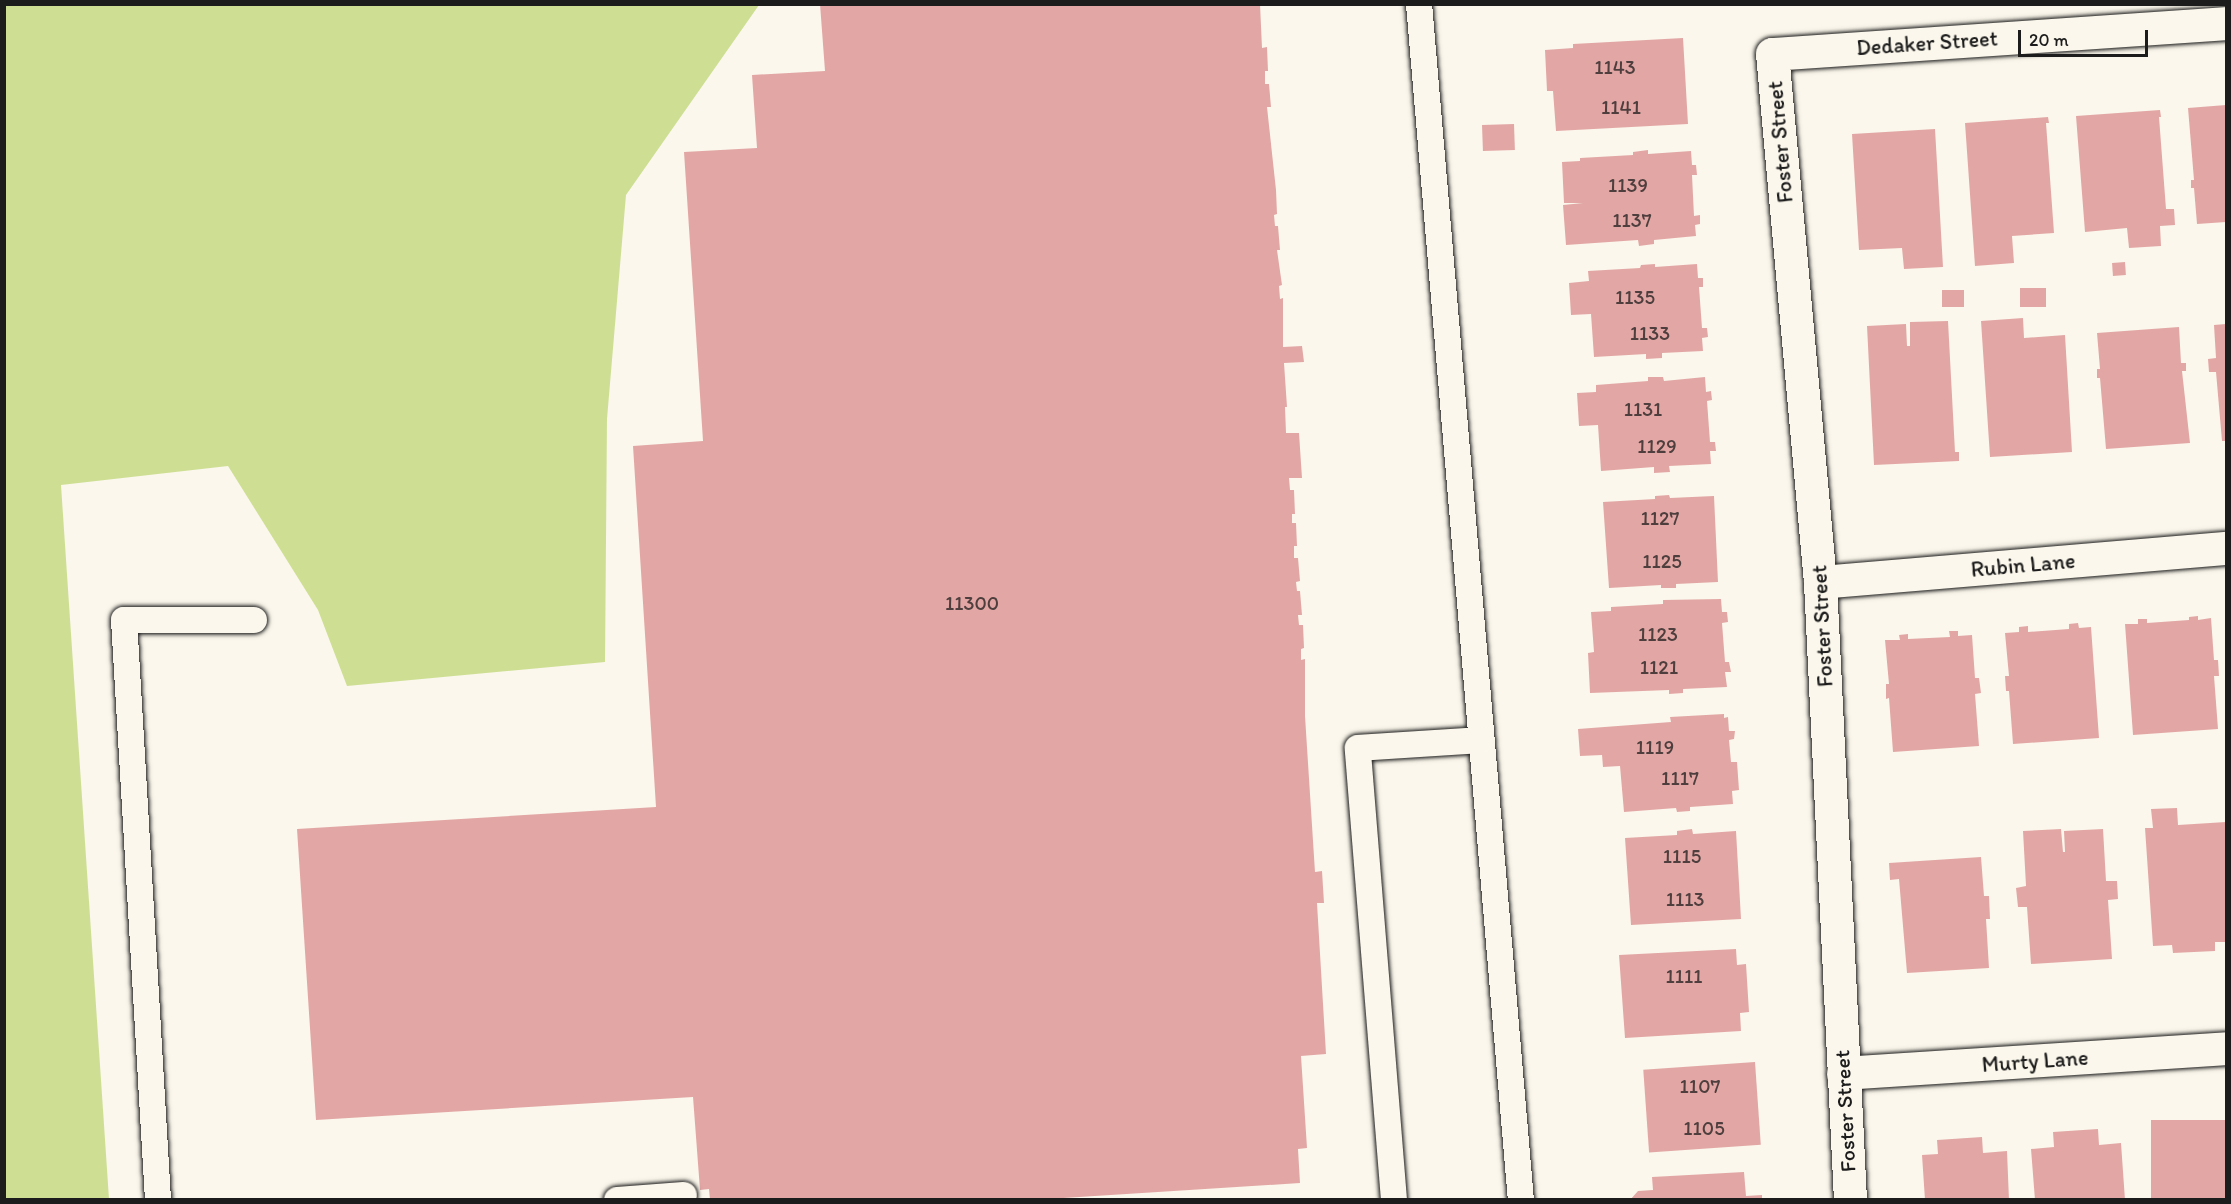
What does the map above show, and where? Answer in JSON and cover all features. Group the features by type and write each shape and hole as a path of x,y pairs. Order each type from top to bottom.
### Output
{"street":[{"name":"Dedaker Street","path":"1772,54 2226,22"},
{"name":"Foster Street","path":"1772,54 1820,582 1850,1200"},
{"name":"Rubin Lane","path":"1820,582 2226,548"},
{"name":"Murty Lane","path":"1843,1073 2226,1048"}],"lane":[{"path":"1419,4 1521,1200"},
{"path":"158,1200 124,620 254,620"},
{"path":"1394,1200 1358,748 1482,740"},
{"path":"617,1200 684,1195"}],"green space":[{"path":"5,4 759,5 626,195 607,419 605,662 347,686 318,610 228,466 61,485 109,1199 5,1199"}],"building":[{"path":"820,4 1260,4 1262,48 1267,47 1268,71 1265,71 1265,84 1269,84 1271,107 1267,107 1276,190 1275,226 1278,226 1280,250 1277,250 1282,285 1279,286 1280,299 1283,298 1283,347 1302,346 1304,362 1284,363 1287,407 1285,407 1286,433 1299,433 1302,478 1289,478 1290,490 1294,490 1295,514 1292,514 1292,523 1296,523 1297,546 1294,546 1294,558 1298,558 1300,581 1296,582 1297,591 1300,591 1302,615 1298,615 1299,625 1303,625 1304,648 1301,649 1301,660 1305,659 1305,716 1315,872 1322,871 1324,903 1317,903 1326,1054 1301,1056 1307,1148 1298,1149 1300,1183 1032,1200 710,1200 709,1189 700,1190 693,1097 316,1120 297,829 656,807 633,446 703,441 684,152 757,148 752,75 825,71"},
{"path":"1683,38 1688,124 1556,131 1553,91 1547,91 1545,50 1573,48 1573,44"},
{"path":"2226,105 2226,222 2197,224 2194,188 2191,188 2191,180 2194,180 2188,108"},
{"path":"2160,110 2166,209 2174,209 2175,225 2160,226 2161,246 2129,248 2127,228 2085,232 2076,116"},
{"path":"2048,117 2049,123 2046,123 2054,233 2012,236 2014,263 1975,266 1965,123"},
{"path":"1514,124 1515,150 1483,151 1482,125"},
{"path":"1935,129 1943,267 1904,269 1902,248 1859,250 1852,134"},
{"path":"1648,150 1648,154 1691,151 1692,165 1696,165 1697,175 1692,175 1694,216 1700,215 1700,224 1695,225 1696,236 1654,240 1654,244 1639,246 1638,240 1566,245 1563,205 1583,203 1564,203 1562,162 1580,161 1580,158 1633,155 1633,152"},
{"path":"2125,262 2126,275 2113,276 2112,263"},
{"path":"1655,264 1655,267 1697,264 1698,278 1703,278 1703,287 1699,287 1702,328 1707,328 1708,337 1702,338 1703,351 1662,353 1662,358 1646,359 1646,354 1594,357 1591,314 1571,315 1569,283 1589,281 1588,271 1640,268 1641,265"},
{"path":"2020,288 2046,288 2046,307 2020,307"},
{"path":"1942,290 1964,290 1964,307 1942,307"},
{"path":"2023,318 2024,338 2065,335 2072,452 1990,457 1981,321"},
{"path":"1948,321 1955,452 1959,452 1959,461 1874,465 1867,326 1906,324 1907,346 1910,346 1910,322"},
{"path":"2226,324 2226,441 2222,441 2216,372 2209,372 2208,359 2216,358 2214,325"},
{"path":"2179,327 2181,363 2186,363 2186,371 2182,371 2190,443 2106,449 2100,378 2097,378 2097,369 2100,369 2097,333"},
{"path":"1648,377 1663,377 1664,381 1705,377 1706,392 1711,391 1712,400 1707,401 1710,442 1715,442 1716,451 1710,451 1711,464 1669,466 1670,472 1654,473 1654,467 1601,471 1598,425 1579,426 1577,393 1596,392 1596,385 1648,381"},
{"path":"1669,495 1670,498 1714,496 1718,582 1676,584 1676,588 1661,588 1661,585 1609,588 1603,502 1655,499 1655,496"},
{"path":"1721,599 1722,612 1727,612 1728,622 1722,623 1725,662 1729,662 1731,672 1725,672 1727,687 1683,689 1683,693 1669,694 1669,690 1590,693 1588,653 1594,652 1591,612 1611,611 1611,607 1663,604 1663,600"},
{"path":"2198,616 2198,620 2211,618 2214,660 2218,660 2219,676 2214,676 2218,729 2133,735 2125,624 2138,624 2138,619 2147,619 2147,623 2189,620 2189,617"},
{"path":"2078,623 2079,628 2091,627 2099,738 2013,744 2009,691 2006,691 2005,676 2009,676 2005,633 2019,632 2019,627 2028,626 2028,632 2069,629 2069,624"},
{"path":"1949,631 1958,631 1958,636 1972,635 1975,678 1979,678 1981,693 1975,694 1979,746 1893,752 1889,698 1886,699 1886,684 1889,684 1885,640 1900,640 1899,635 1908,634 1908,639 1950,637"},
{"path":"1724,714 1724,718 1728,717 1729,731 1735,731 1734,739 1729,740 1731,762 1737,762 1739,790 1732,791 1733,804 1690,807 1690,811 1677,812 1676,808 1624,812 1620,766 1603,767 1602,755 1580,756 1578,729 1671,722 1670,717"},
{"path":"2177,808 2178,825 2226,822 2226,942 2215,942 2215,951 2173,953 2172,945 2153,946 2145,828 2153,828 2151,809"},
{"path":"1692,829 1693,834 1736,831 1741,919 1631,925 1625,838 1677,835 1677,831"},
{"path":"2061,829 2063,852 2065,852 2064,831 2103,829 2106,881 2117,881 2118,899 2108,900 2112,959 2031,964 2027,907 2018,907 2016,888 2026,886 2023,831"},
{"path":"1981,857 1984,896 1989,896 1990,919 1986,919 1989,968 1907,973 1899,879 1890,880 1889,863"},
{"path":"1736,949 1737,965 1746,964 1749,1012 1740,1013 1741,1031 1625,1038 1619,955"},
{"path":"1755,1062 1761,1145 1649,1153 1643,1070"},
{"path":"2151,1120 2226,1120 2226,1200 2151,1200"},
{"path":"2098,1129 2099,1145 2121,1143 2125,1200 2035,1200 2031,1149 2054,1147 2053,1132"},
{"path":"1982,1137 1983,1153 2007,1151 2009,1200 1925,1200 1922,1155 1938,1154 1937,1140"},
{"path":"1744,1172 1746,1196 1762,1195 1762,1200 1630,1200 1638,1191 1653,1190 1652,1177"}]}
